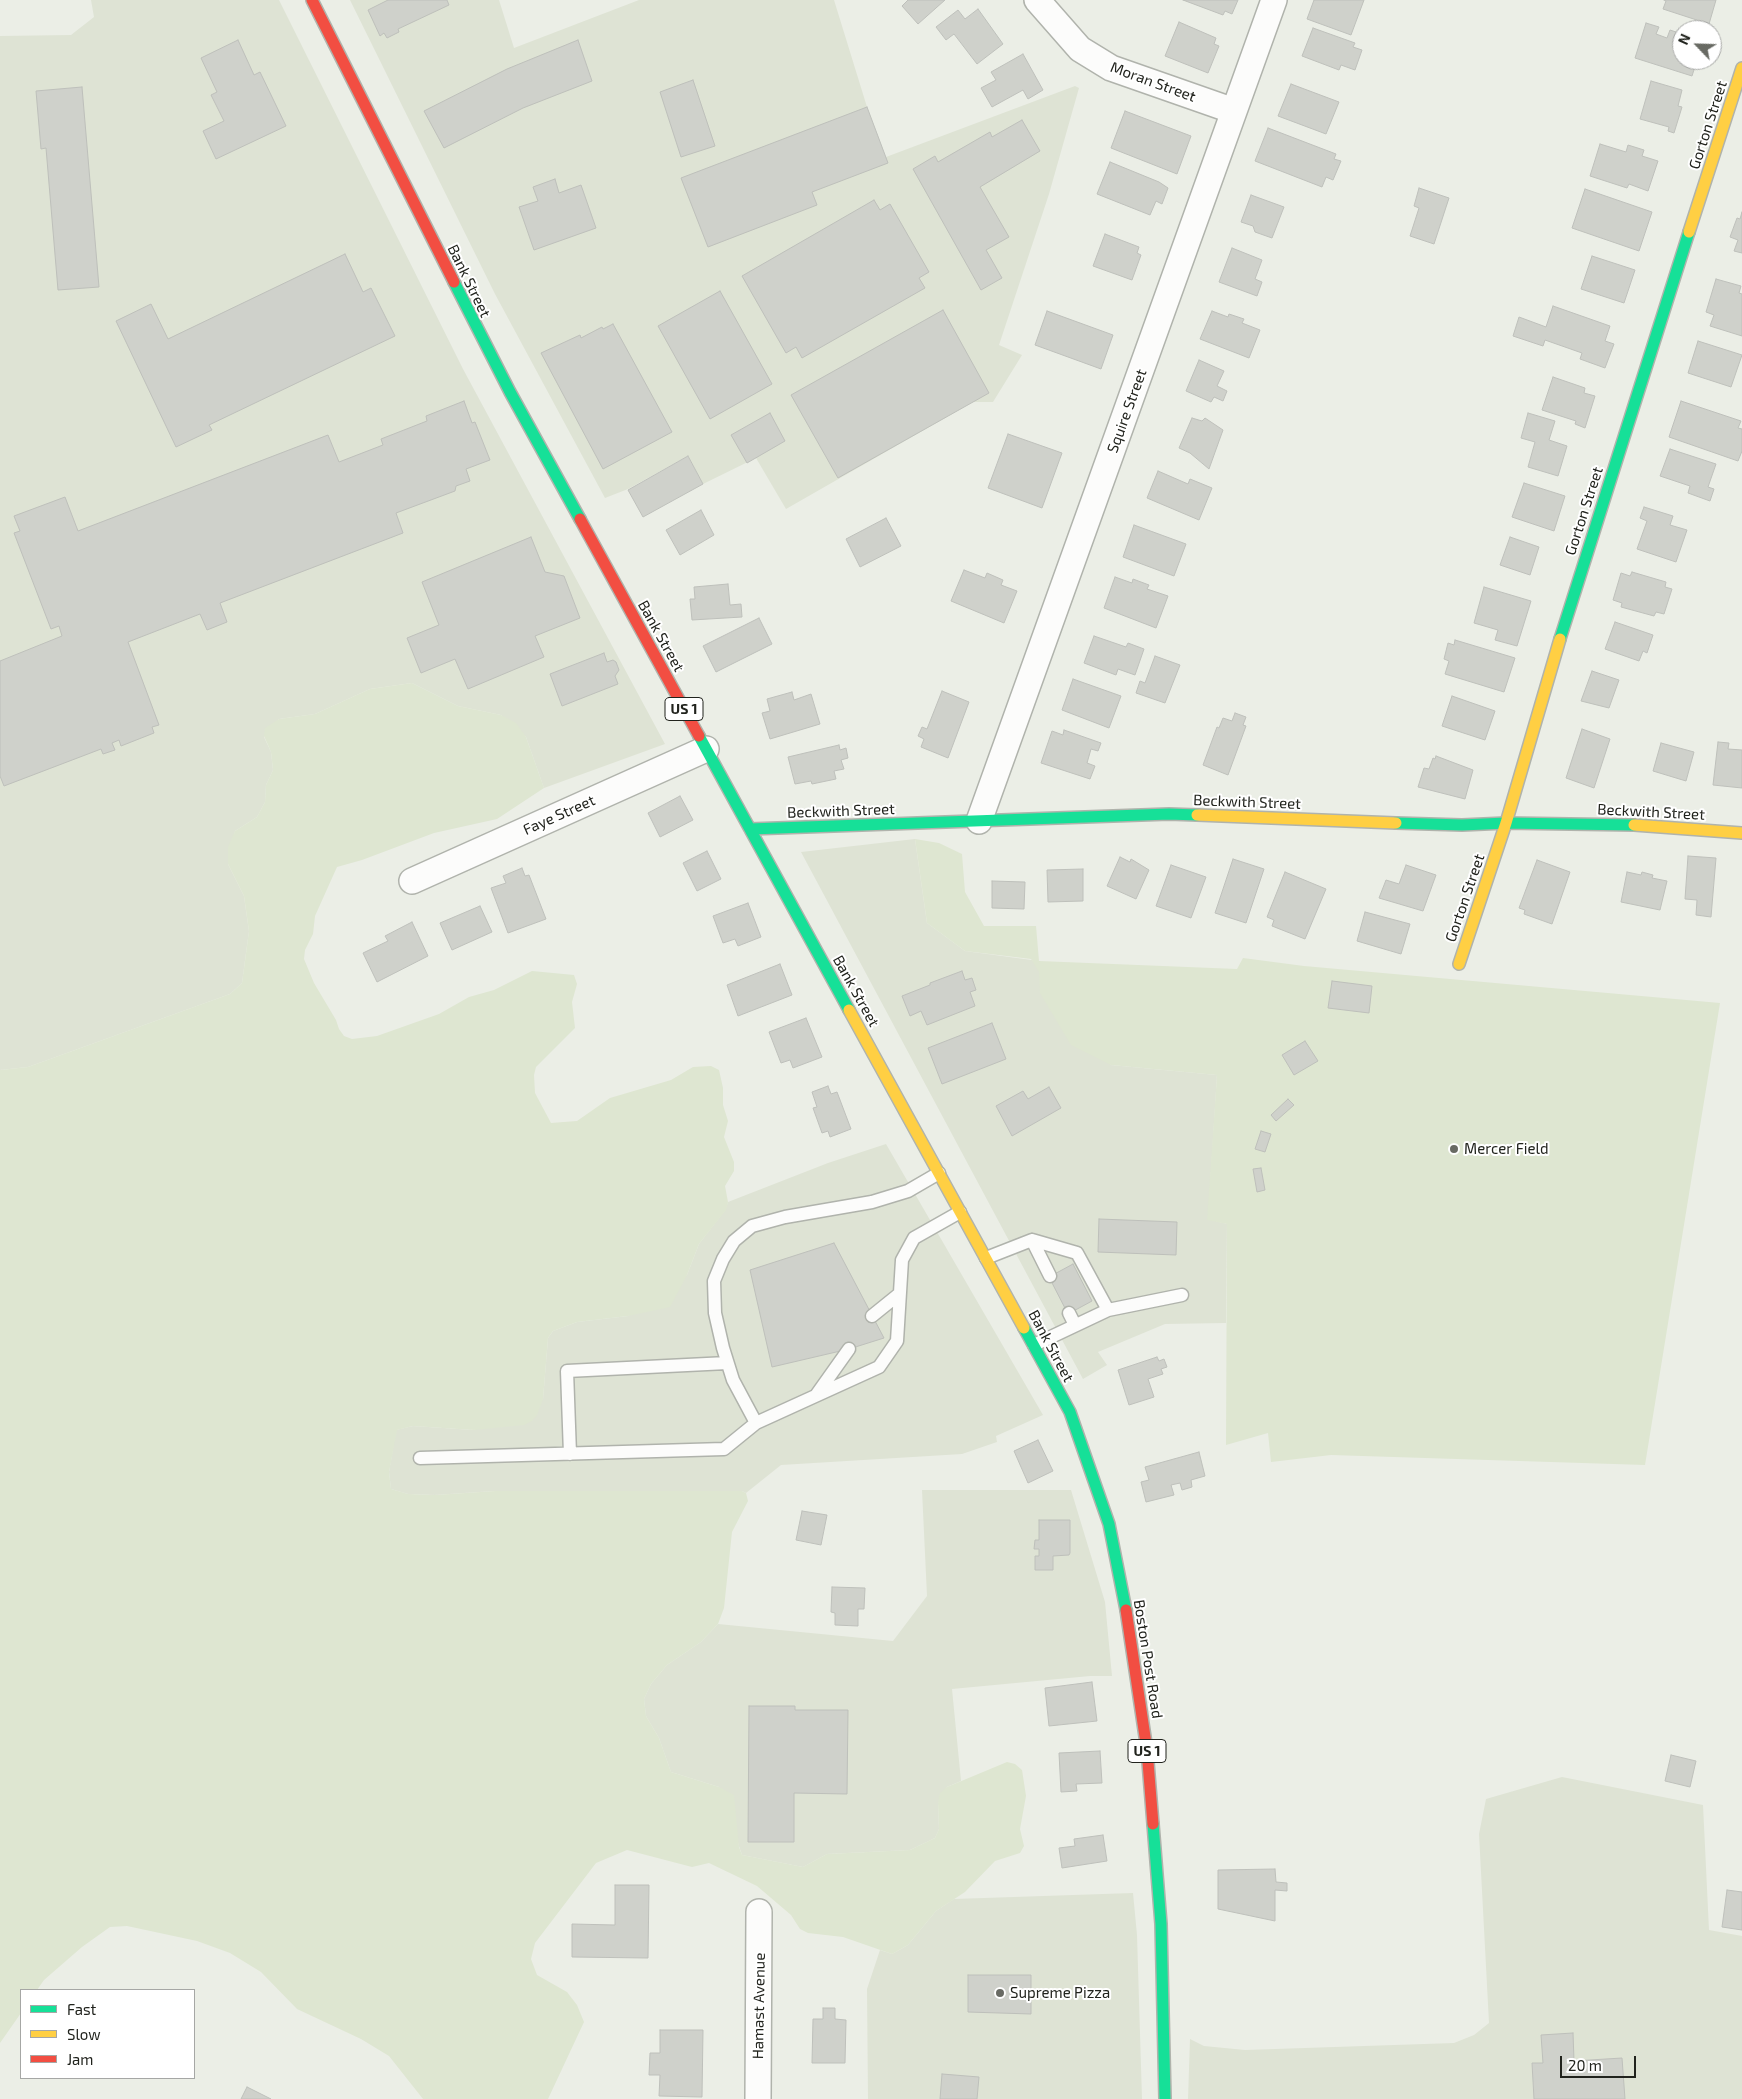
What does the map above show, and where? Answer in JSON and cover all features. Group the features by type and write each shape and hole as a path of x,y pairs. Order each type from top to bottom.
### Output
{"main road":[{"name":"Bank Street","path":"312,0 482,341 1070,1412"},
{"name":"Gorton Street","path":"1459,964 1506,824 1572,597 1742,68"},
{"name":"Beckwith Street","path":"750,829 1169,814 1462,825 1645,825 1742,833"},
{"name":"Boston Post Road","path":"1070,1412 1109,1524 1127,1613 1147,1750 1161,1924 1165,2099"}],"street":[{"name":"Moran Street","path":"1037,0 1080,49 1111,68 1234,110"},
{"name":"Squire Street","path":"979,821 1274,0"},
{"name":"Faye Street","path":"412,881 706,749"},
{"name":"Hamast Avenue","path":"758,2099 759,1912"}],"lane":[{"path":"756,1422 733,1380 715,1313 714,1281 723,1259 734,1241 752,1226 785,1217 872,1202 908,1191 939,1173"},
{"path":"420,1458 724,1449 756,1422 879,1367 897,1341 898,1295 902,1260 914,1238 960,1212"},
{"path":"1032,1240 1050,1276"},
{"path":"986,1258 1032,1240 1077,1253 1108,1310"},
{"path":"872,1316 898,1295"},
{"path":"1034,1345 1108,1310 1182,1295"},
{"path":"1069,1313 1075,1325"},
{"path":"817,1394 848,1349"},
{"path":"570,1454 567,1371 727,1363"}],"shaded area":[{"path":"91,0 279,0 463,369 665,744 544,788 526,737 501,715 458,706 412,683 370,689 315,714 279,719 264,737 271,752 273,770 266,785 265,802 257,817 235,831 228,864 244,896 249,931 242,983 230,994 28,1067 0,1070 0,36 71,35 94,17"},
{"path":"350,0 499,0 514,48 639,0 834,0 867,107 886,157 1075,86 1079,88 1049,194 999,345 1022,355 993,402 973,402 786,509 756,458 703,484 688,456 628,489 605,498 495,294"},
{"path":"412,683 458,706 501,715 516,723 526,737 544,788 497,819 434,833 362,860 337,867 315,916 313,934 305,950 304,959 314,983 344,1036 352,1039 377,1036 439,1014 469,997 494,990 532,971 574,975 577,984 572,1002 575,1028 536,1067 534,1075 535,1093 551,1123 577,1121 610,1098 671,1080 693,1067 711,1066 719,1070 723,1088 723,1105 728,1121 724,1137 734,1162 734,1171 725,1186 728,1202 726,1210 699,1244 687,1275 670,1307 628,1316 577,1322 553,1331 548,1338 543,1399 537,1415 532,1421 524,1425 474,1430 413,1426 397,1430 389,1472 391,1489 408,1494 435,1495 495,1491 742,1491 746,1493 748,1501 732,1532 724,1608 718,1624 701,1642 667,1665 651,1684 644,1699 646,1716 659,1738 671,1772 719,1787 734,1795 739,1847 742,1855 803,1867 827,1854 910,1850 935,1838 939,1829 938,1803 940,1793 947,1787 1007,1762 1015,1764 1022,1770 1026,1796 1020,1829 1024,1846 1020,1853 995,1861 965,1892 936,1911 908,1945 892,1954 843,1937 808,1933 800,1929 791,1915 757,1886 709,1863 692,1867 627,1850 596,1863 535,1943 531,1959 537,1975 567,1992 577,2005 584,2022 548,2099 423,2099 389,2056 361,2039 297,2009 261,1972 230,1953 197,1941 127,1926 110,1927 82,1947 44,1980 38,1989 20,1989 20,2014 0,2043 0,1070 28,1067 230,994 242,983 249,931 244,896 228,864 228,847 235,831 257,817 265,802 266,785 273,770 271,752 264,736 265,728 279,719 315,714 370,689"},
{"path":"915,839 927,923 965,951 1039,961 1111,1065 1217,1075 1208,1219 1227,1224 1226,1323 1165,1324 1098,1352 1107,1365 1083,1379 801,852"},
{"name":"Mercer Field","path":"915,839 939,843 962,854 965,892 984,926 1036,926 1039,961 1237,969 1243,958 1304,966 1720,1003 1645,1465 1331,1455 1271,1462 1268,1433 1226,1445 1227,1224 1207,1220 1217,1075 1111,1065 1071,1045 1040,993 1039,972 1031,959 965,951 927,923"},
{"path":"886,1144 1043,1415 996,1436 997,1442 962,1454 781,1465 746,1493 742,1491 495,1491 435,1495 408,1494 391,1489 389,1472 396,1430 413,1426 474,1430 543,1399 548,1338 553,1331 577,1322 628,1316 687,1275 699,1244 725,1210 728,1202 828,1163"},
{"path":"922,1490 1071,1490 1105,1602 1112,1676 1090,1676 952,1689 961,1781 947,1787 938,1803 939,1829 935,1838 910,1850 827,1854 803,1867 742,1855 719,1787 671,1772 659,1738 646,1716 644,1699 651,1684 667,1665 701,1642 718,1624 893,1641 927,1596"},
{"path":"1562,1777 1703,1805 1709,1930 1742,1936 1742,2099 1188,2099 1190,2039 1204,2046 1245,2050 1454,2043 1474,2035 1489,2023 1479,1834 1486,1799"},
{"path":"1133,1893 1137,1935 1142,2099 868,2099 867,1989 880,1950 892,1954 908,1945 936,1911 954,1899"}],"building":[{"path":"388,0 447,0 449,5 398,29 399,32 387,38 384,33 380,36 368,10"},
{"path":"908,0 945,0 918,24 902,6"},
{"path":"1183,0 1238,0 1232,14 1225,11 1223,15"},
{"path":"1314,0 1364,0 1351,35 1307,19"},
{"path":"1664,0 1716,0 1710,20 1697,20 1663,9 1666,1"},
{"path":"978,9 1003,44 977,64 954,34 946,40 936,27 958,10 965,19"},
{"path":"1179,22 1216,38 1214,44 1219,46 1208,73 1165,56"},
{"path":"1646,23 1659,27 1656,34 1667,38 1670,30 1672,31 1672,70 1635,58"},
{"path":"1313,28 1355,43 1353,47 1362,50 1355,70 1341,65 1339,70 1302,56"},
{"path":"238,40 254,75 260,72 286,126 216,159 203,131 224,121 211,95 217,92 201,58"},
{"path":"578,40 592,81 523,108 444,148 424,111 507,69"},
{"path":"1023,54 1043,90 1028,99 1023,90 992,107 981,88 996,80 991,72"},
{"path":"1673,70 1694,70 1692,76"},
{"path":"693,80 715,146 681,157 660,92"},
{"path":"1651,81 1682,90 1678,106 1682,107 1674,133 1668,131 1669,127 1640,119"},
{"path":"1291,84 1339,102 1326,134 1278,116"},
{"path":"82,87 99,287 58,290 46,148 41,149 36,91"},
{"path":"867,107 888,163 812,192 817,205 708,247 681,178"},
{"path":"1125,111 1191,136 1177,174 1111,148"},
{"path":"1022,120 1040,151 980,187 1009,237 986,250 1002,278 981,290 913,169 935,156 938,162 990,132 992,137"},
{"path":"1268,128 1336,154 1334,159 1341,161 1333,180 1326,177 1322,187 1255,161"},
{"path":"1600,144 1626,152 1628,145 1644,150 1642,156 1658,161 1648,191 1629,184 1627,188 1590,176"},
{"path":"1110,162 1159,182 1168,188 1162,204 1156,201 1150,215 1097,194"},
{"path":"555,179 559,193 581,185 596,228 534,250 519,207 538,201 533,187"},
{"path":"1419,188 1449,198 1434,244 1410,236 1419,208 1414,206"},
{"path":"1585,189 1652,212 1639,251 1572,228"},
{"path":"1251,195 1284,207 1272,238 1255,232 1253,226 1241,222"},
{"path":"874,200 880,210 890,204 929,272 919,278 925,288 802,358 796,347 786,353 742,276"},
{"path":"1742,212 1742,253 1734,251 1738,240 1730,237 1737,218 1740,219"},
{"path":"1105,234 1139,247 1137,253 1141,255 1132,280 1093,266"},
{"path":"1232,248 1262,260 1255,279 1262,282 1257,296 1219,282"},
{"path":"345,254 363,292 371,288 395,336 209,425 212,430 176,447 116,321 151,304 168,339"},
{"path":"1592,256 1635,270 1624,303 1581,289"},
{"path":"1716,279 1741,286 1739,293 1742,294 1742,336 1710,326 1714,315 1706,312"},
{"path":"720,291 772,384 710,419 658,326"},
{"path":"1553,306 1610,326 1605,341 1614,344 1605,368 1580,359 1582,353 1545,340 1543,346 1513,336 1519,317 1546,327"},
{"path":"943,310 989,393 838,478 791,395"},
{"path":"1047,311 1113,335 1101,369 1035,345"},
{"path":"1212,311 1228,317 1229,314 1244,319 1242,323 1260,330 1249,358 1200,339"},
{"path":"613,324 672,432 603,469 541,353 580,335 581,338 602,327 603,329"},
{"path":"1698,341 1742,355 1731,387 1688,373"},
{"path":"1199,360 1224,371 1217,386 1227,391 1223,401 1214,397 1211,402 1186,391"},
{"path":"1553,377 1585,388 1584,393 1595,396 1585,428 1575,424 1576,421 1542,410"},
{"path":"464,401 472,423 475,422 490,460 466,469 470,481 456,486 455,491 396,513 403,533 220,603 227,622 207,630 200,614 128,642 159,725 152,727 154,733 121,746 119,740 112,743 115,750 103,754 101,749 4,786 0,776 0,661 62,636 59,626 51,629 14,533 20,531 14,516 65,497 78,531 328,435 339,462 383,445 381,439 427,421 426,416"},
{"path":"1681,401 1741,421 1738,428 1742,429 1742,451 1738,461 1669,437"},
{"path":"770,413 785,441 747,463 731,435"},
{"path":"1528,413 1555,421 1549,440 1567,446 1558,476 1528,467 1535,442 1521,438"},
{"path":"1192,418 1202,421 1205,418 1223,430 1209,469 1190,453 1179,448"},
{"path":"1008,434 1062,453 1042,508 988,488"},
{"path":"1670,449 1716,464 1708,487 1714,489 1710,501 1688,493 1690,486 1660,476"},
{"path":"688,456 703,484 643,517 628,490"},
{"path":"1158,471 1188,484 1190,479 1212,488 1199,520 1147,498"},
{"path":"1524,483 1565,496 1554,531 1512,517"},
{"path":"1644,507 1673,516 1670,525 1687,530 1676,562 1637,549 1647,521 1640,518"},
{"path":"701,510 714,535 680,555 666,530"},
{"path":"886,518 901,546 860,567 846,539"},
{"path":"1134,525 1186,544 1174,576 1123,557"},
{"path":"531,537 545,572 564,576 580,618 535,636 544,657 468,689 455,659 421,673 407,638 439,625 422,582"},
{"path":"1510,537 1539,547 1530,575 1500,565"},
{"path":"964,570 985,578 987,573 1003,580 1001,585 1017,591 1004,623 951,601"},
{"path":"1632,572 1666,582 1665,587 1672,589 1664,614 1656,612 1654,616 1621,607 1622,603 1613,600 1621,573 1630,576"},
{"path":"1115,577 1132,583 1133,579 1149,585 1147,589 1168,596 1156,628 1104,608"},
{"path":"728,584 730,605 741,604 742,617 692,620 690,599 695,599 694,587"},
{"path":"1484,587 1531,601 1517,646 1495,640 1498,630 1474,623"},
{"path":"759,618 772,644 716,672 703,646"},
{"path":"1615,622 1653,635 1647,653 1643,651 1639,661 1605,649"},
{"path":"1094,636 1126,647 1128,643 1144,649 1135,675 1118,669 1116,675 1084,663"},
{"path":"1455,640 1515,658 1504,692 1445,674 1449,661 1444,659 1448,643 1454,645"},
{"path":"604,653 607,662 613,660 616,662 619,670 615,676 618,684 562,706 550,674"},
{"path":"1155,656 1180,665 1165,703 1136,693 1140,681 1145,683"},
{"path":"1592,671 1619,680 1609,708 1581,701"},
{"path":"1073,679 1121,696 1109,728 1062,710"},
{"path":"942,691 969,702 948,758 921,747 924,739 918,736 922,727 927,729"},
{"path":"792,692 794,700 811,694 820,724 770,739 762,713 770,711 767,699"},
{"path":"1452,696 1495,711 1485,740 1442,726"},
{"path":"1235,713 1246,717 1243,725 1246,726 1228,775 1203,765 1217,727 1219,728 1223,718 1232,721"},
{"path":"1582,729 1610,739 1594,788 1566,778"},
{"path":"1064,730 1101,743 1098,751 1091,749 1087,763 1095,766 1090,779 1041,763 1052,731 1063,735"},
{"path":"1718,742 1729,743 1728,749 1742,750 1742,788 1713,785"},
{"path":"1661,743 1694,752 1686,781 1653,771"},
{"path":"839,745 840,750 846,748 848,758 841,760 844,769 834,771 836,779 812,784 811,781 795,784 788,757"},
{"path":"1436,756 1473,770 1465,799 1418,787 1424,768 1429,769 1433,758 1435,759"},
{"path":"680,796 693,820 660,837 648,813"},
{"path":"707,851 721,879 697,891 683,863"},
{"path":"1688,856 1716,858 1711,917 1696,915 1697,900 1685,899"},
{"path":"1120,857 1130,862 1131,859 1149,870 1136,899 1107,886"},
{"path":"1233,859 1264,869 1246,923 1215,913"},
{"path":"1537,860 1570,872 1552,924 1524,914 1525,910 1519,908"},
{"path":"1171,865 1206,877 1191,918 1156,906"},
{"path":"1406,865 1436,875 1423,911 1379,898 1386,880 1399,884"},
{"path":"522,868 525,876 529,875 546,919 508,933 491,888 506,883 503,876"},
{"path":"1083,869 1083,901 1048,902 1047,870"},
{"path":"1285,872 1326,889 1305,939 1272,926 1274,920 1267,917"},
{"path":"1627,872 1641,875 1642,872 1653,875 1652,878 1667,881 1660,910 1621,902"},
{"path":"992,881 1025,882 1024,909 992,908"},
{"path":"748,903 761,937 738,946 735,939 723,943 713,916"},
{"path":"480,906 492,932 452,950 440,923"},
{"path":"1365,912 1410,924 1401,954 1357,941"},
{"path":"412,922 428,956 377,982 363,953 388,941 385,936"},
{"path":"780,964 792,995 738,1016 727,985"},
{"path":"962,971 965,980 972,978 976,990 970,992 975,1006 927,1025 921,1011 910,1016 902,996"},
{"path":"1332,981 1372,986 1369,1013 1328,1008"},
{"path":"806,1018 822,1057 793,1068 790,1060 781,1063 769,1032"},
{"path":"992,1023 1006,1059 942,1084 928,1048"},
{"path":"1305,1041 1318,1061 1294,1075 1282,1055"},
{"path":"828,1086 831,1094 837,1092 851,1129 830,1137 828,1131 822,1133 813,1108 817,1107 812,1092"},
{"path":"1049,1087 1061,1108 1012,1136 996,1106 1023,1091 1028,1099"},
{"path":"1288,1099 1294,1105 1276,1121 1271,1115"},
{"path":"1261,1131 1271,1134 1265,1152 1255,1149"},
{"path":"1261,1168 1265,1190 1257,1192 1253,1169"},
{"path":"1099,1219 1177,1222 1176,1255 1098,1252"},
{"path":"834,1243 884,1338 849,1349 772,1367 750,1270"},
{"path":"1073,1264 1092,1301 1068,1314 1049,1277"},
{"path":"1157,1357 1159,1361 1164,1359 1167,1367 1161,1369 1163,1374 1148,1379 1154,1397 1129,1405 1118,1370"},
{"path":"1038,1440 1053,1471 1028,1483 1014,1451"},
{"path":"1199,1452 1205,1476 1191,1480 1192,1487 1182,1490 1180,1483 1171,1485 1174,1495 1146,1502 1141,1482 1149,1480 1145,1467"},
{"path":"802,1511 827,1515 821,1545 796,1540"},
{"path":"1039,1520 1070,1520 1070,1553 1069,1555 1053,1556 1053,1570 1035,1570 1035,1556 1039,1556 1039,1549 1034,1549 1035,1540 1039,1540"},
{"path":"832,1587 865,1588 864,1609 858,1609 858,1626 835,1625 835,1613 831,1612"},
{"path":"1092,1682 1097,1721 1049,1726 1045,1688"},
{"path":"749,1706 795,1706 795,1710 848,1710 847,1794 794,1793 794,1842 748,1842"},
{"path":"1100,1751 1102,1783 1076,1784 1077,1791 1061,1792 1059,1753"},
{"path":"1671,1755 1696,1761 1690,1787 1665,1781"},
{"path":"1103,1835 1107,1861 1062,1868 1059,1848 1075,1846 1074,1839"},
{"path":"1275,1869 1276,1882 1287,1883 1287,1891 1275,1890 1275,1921 1218,1909 1218,1870"},
{"path":"615,1885 649,1885 648,1958 572,1957 572,1924 615,1925"},
{"path":"1727,1890 1742,1892 1742,1930 1722,1927"},
{"name":"Supreme Pizza","path":"968,1975 1031,1975 1031,2014 968,2012"},
{"path":"823,2008 835,2008 835,2019 846,2020 845,2063 812,2063 813,2019 823,2019"},
{"path":"660,2030 703,2030 702,2097 659,2096 660,2075 649,2075 650,2053 660,2053"},
{"path":"1573,2033 1574,2061 1622,2058 1625,2099 1534,2099 1532,2063 1543,2063 1541,2035"},
{"path":"942,2074 979,2077 977,2099 940,2099"},
{"path":"247,2087 271,2099 241,2099"}],"traffic: fast":[{"path":"1560,639 1689,232"},
{"path":"454,282 510,392 580,519"},
{"path":"699,736 849,1010"},
{"path":"750,829 1169,814 1197,815"},
{"path":"1396,823 1634,825"},
{"path":"1024,1328 1070,1412 1109,1524 1126,1610"},
{"path":"1153,1824 1161,1924 1165,2099"}],"traffic: slow":[{"path":"1689,232 1742,68"},
{"path":"1459,964 1506,823 1560,639"},
{"path":"1197,815 1396,823"},
{"path":"1634,825 1742,833"},
{"path":"849,1010 1024,1328"}],"traffic: jam":[{"path":"312,0 454,282"},
{"path":"580,519 699,736"},
{"path":"1126,1610 1147,1750 1153,1824"}],"place":[{"name":"Mercer Field","path":"1454,1149"},
{"name":"Supreme Pizza","path":"1000,1993"}]}
